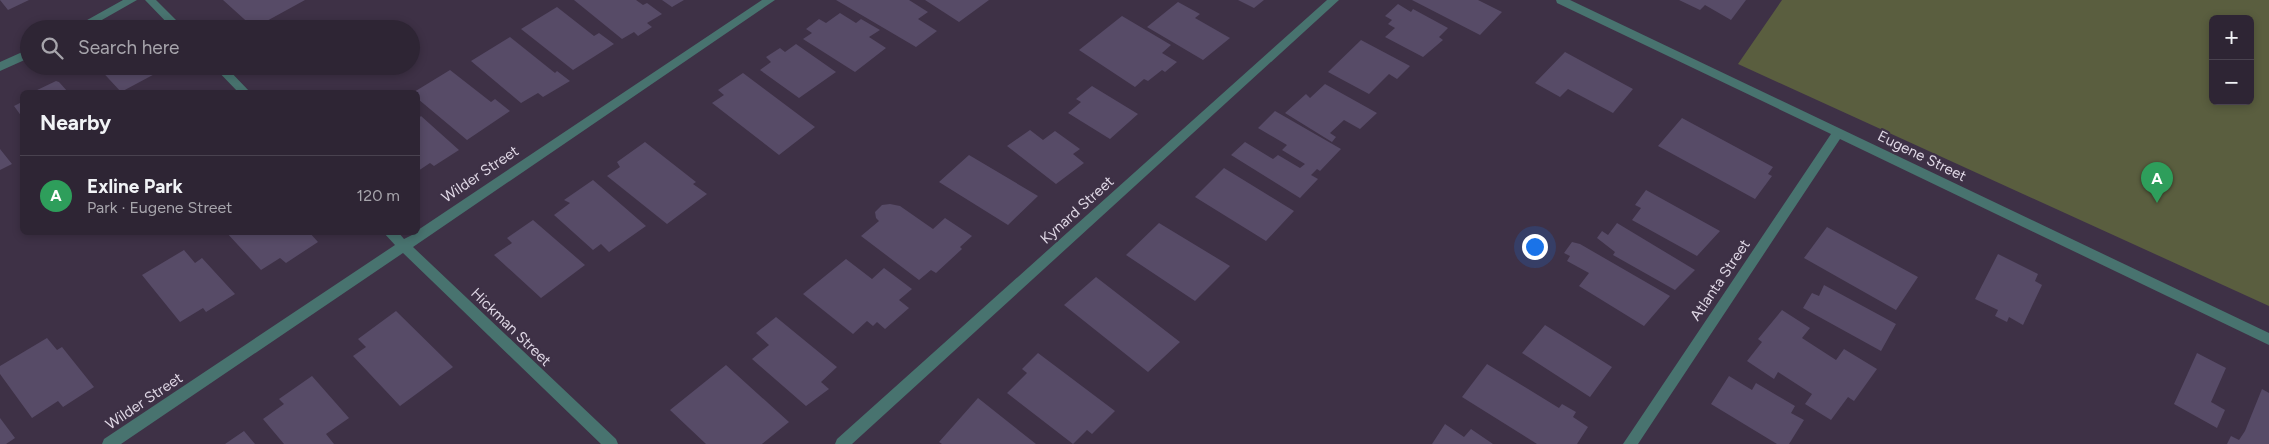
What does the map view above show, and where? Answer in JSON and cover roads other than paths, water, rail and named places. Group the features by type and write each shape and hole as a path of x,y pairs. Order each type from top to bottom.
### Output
{"street":[{"path":"93,20 132,0"},
{"path":"150,0 171,20"},
{"name":"Wilder Street","path":"420,234 770,0"},
{"name":"Kynard Street","path":"842,444 1334,0"},
{"name":"Eugene Street","path":"1561,0 2269,339"},
{"path":"0,67 20,57"},
{"path":"228,75 244,90"},
{"name":"Atlanta Street","path":"1630,444 1838,134"},
{"name":"Hickman Street","path":"392,235 611,444"},
{"name":"Wilder Street","path":"109,444 418,235"}],"place":[{"name":"Exline Park","path":"2157,203"}]}
